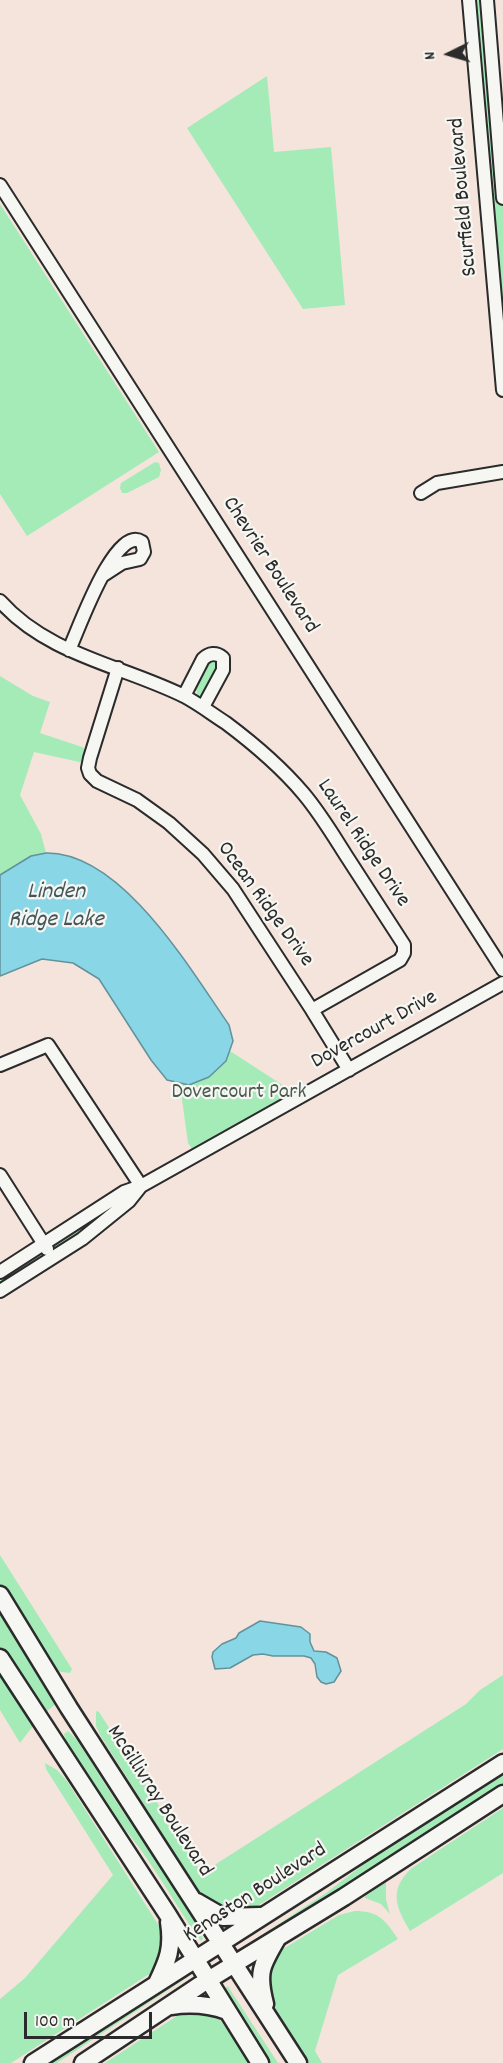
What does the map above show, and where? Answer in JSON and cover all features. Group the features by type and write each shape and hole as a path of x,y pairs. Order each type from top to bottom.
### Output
{"main road":[{"name":"McGillivray Boulevard","path":"0,1595 69,1708 298,2063"},
{"path":"0,1658 168,1915 261,2063"},
{"name":"Kenaston Boulevard","path":"33,2063 503,1763"},
{"name":"Kenaston Boulevard","path":"82,2063 208,1980 277,1939 503,1794"},
{"path":"194,1900 224,1917 241,1918 264,1915"},
{"path":"156,1985 170,1955 172,1938 168,1915"},
{"path":"268,2017 260,1982 261,1972 277,1939"},
{"path":"167,2007 188,2003 204,2004 227,2011"}],"street":[{"name":"Scurfield Boulevard","path":"469,0 503,390"},
{"name":"Scurfield Boulevard","path":"487,0 503,198"},
{"name":"Chevrier Boulevard","path":"0,185 503,970"},
{"path":"421,492 437,483 503,472"},
{"path":"69,650 102,576"},
{"name":"Laurel Ridge Drive","path":"0,601 12,615 46,639 87,658 118,668 184,696 203,707 260,750 304,794 328,826 404,945 404,953 400,960 312,1010"},
{"path":"184,696 206,655 213,653 219,655 223,658 223,670 203,707"},
{"name":"Ocean Ridge Drive","path":"118,668 90,758 88,768 90,774 97,781 137,800 161,817 203,854 233,889 349,1070"},
{"name":"Dovercourt Drive","path":"0,1272 124,1191 141,1186 503,983"},
{"path":"0,1065 48,1045 141,1186"},
{"path":"0,1175 52,1258"},
{"name":"Dovercourt Drive","path":"0,1291 82,1239 129,1201 141,1186"}],"green space":[{"path":"469,0 487,0 503,198 503,390"},
{"path":"267,76 274,152 331,147 345,305 303,309 187,128"},
{"path":"0,204 159,452 27,536 0,494"},
{"path":"155,462 159,463 161,470 159,477 127,493 122,493 121,483"},
{"path":"210,660 217,660 218,666 205,694 197,695 196,688"},
{"path":"0,676 33,696 50,702 40,733 87,750 84,763 34,752 20,795 41,834 46,853 31,857 0,875"},
{"name":"Dovercourt Park","path":"230,1051 301,1097 196,1155 188,1143 178,1083 189,1085 226,1061"},
{"path":"124,1192 136,1194 0,1291 0,1272"},
{"path":"0,1555 72,1669 70,1673 47,1670 63,1698 39,1718 20,1743 0,1710"},
{"path":"503,1675 503,1749 259,1905 242,1911 219,1908 199,1892 96,1726 96,1711 99,1712 202,1873 466,1704 480,1690"},
{"path":"68,1731 77,1740 127,1818 184,1897 199,1925 203,1939 201,1941 143,1853 86,1779 69,1748 64,1734"},
{"path":"45,1763 57,1770 67,1781 159,1926 164,1940 157,1969 11,2063 0,2063 0,1999 25,1978 113,1875 46,1769"},
{"path":"503,1773 503,1783 418,1837 369,1873 244,1951 242,1948 326,1893 389,1845"},
{"path":"503,1808 503,1873 410,1931 401,1914 397,1899 397,1891 404,1876 412,1868"},
{"path":"386,1882 386,1900 390,1914 381,1904 365,1898"},
{"path":"363,1911 381,1918 398,1939 338,1975 315,2051 322,2063 309,2063 269,1999 267,1966 278,1952 339,1915"},
{"path":"188,1975 57,2063 44,2063 180,1977"},
{"path":"228,1986 278,2063 270,2063 255,2043 226,1996 225,1988"},
{"path":"186,2010 217,2015 250,2063 105,2063"}],"water":[{"name":"Linden Ridge Lake","path":"46,853 74,858 101,872 127,892 151,918 195,974 229,1025 233,1041 226,1061 209,1077 189,1085 167,1080 151,1060 99,979 73,963 42,959 0,976 0,875 31,856"},
{"path":"260,1621 301,1627 310,1634 310,1642 314,1651 326,1652 337,1658 341,1671 334,1682 326,1684 321,1682 317,1677 315,1664 311,1658 304,1656 253,1655 230,1668 215,1669 213,1652"}]}
